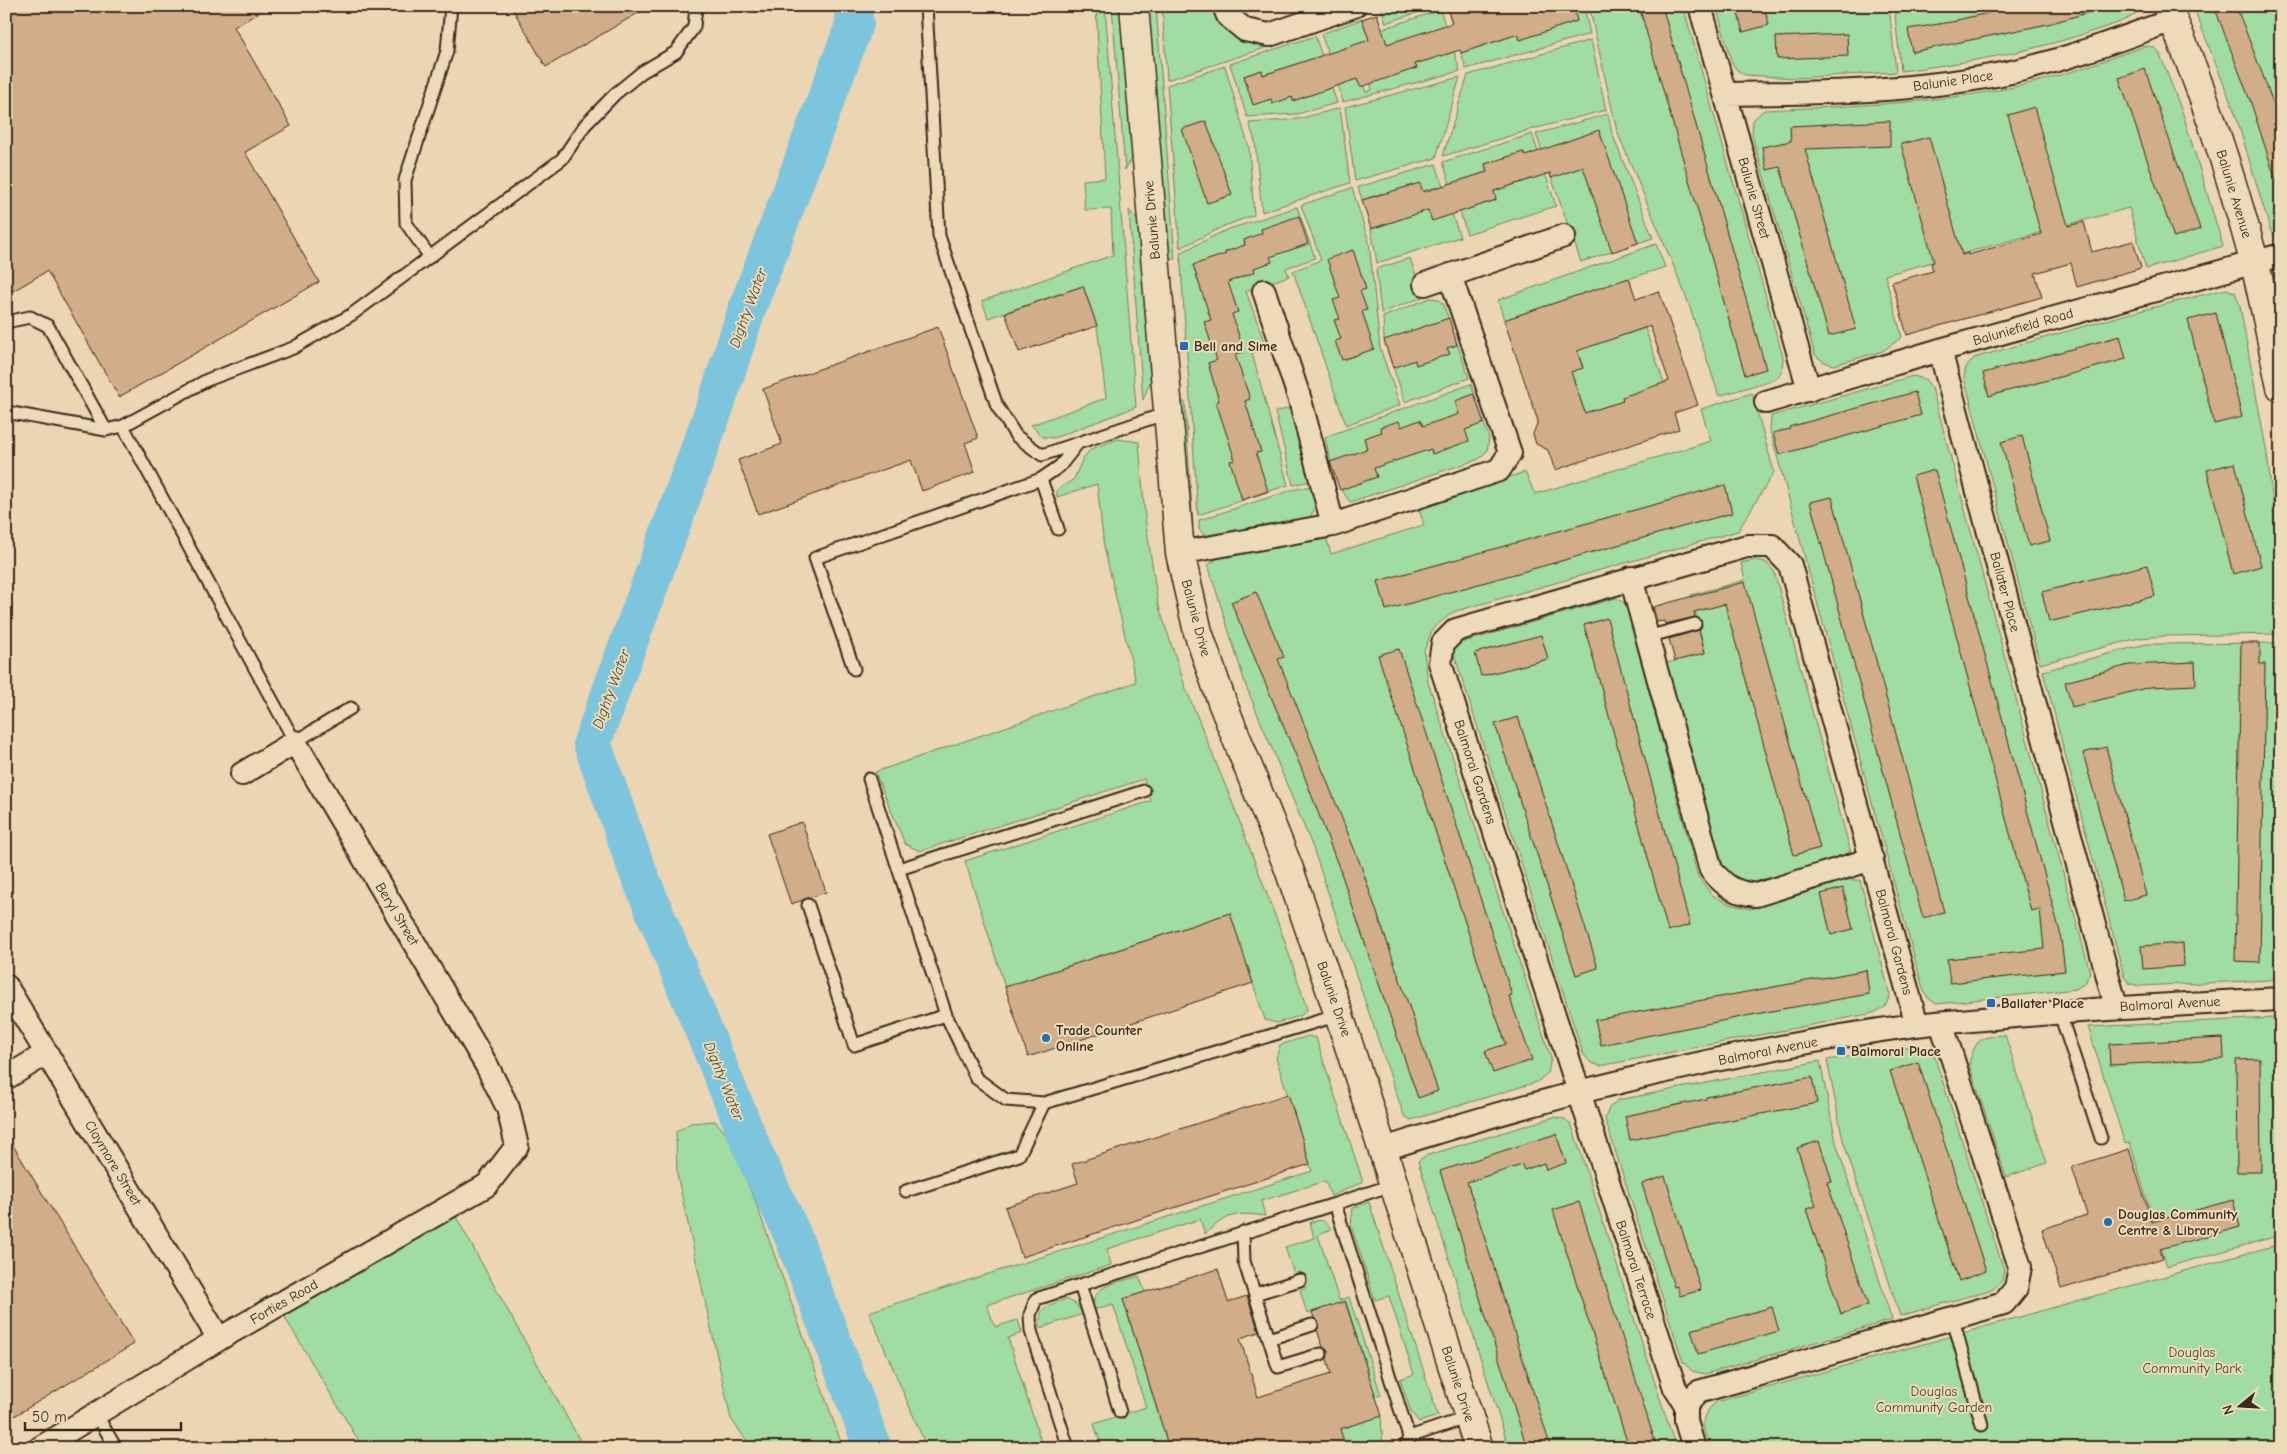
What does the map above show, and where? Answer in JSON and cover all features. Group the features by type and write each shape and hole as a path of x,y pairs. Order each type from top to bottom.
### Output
{"street":[{"name":"Balunie Drive","path":"1134,6 1180,553 1198,632 1222,702 1289,869 1340,1015 1479,1448"},
{"path":"1224,6 1228,16 1245,30 1269,35 1354,6"},
{"name":"Balunie Street","path":"1700,6 1809,390"},
{"name":"Balunie Place","path":"1725,94 1810,93 1900,88 2012,72 2088,50 2170,13"},
{"name":"Balunie Avenue","path":"2170,13 2201,92 2226,166 2254,263 2281,387"},
{"path":"1425,284 1564,236"},
{"name":"Baluniefield Road","path":"1766,402 1940,350 2281,255"},
{"path":"1180,553 1333,525 1500,470 1510,453 1450,275"},
{"path":"1264,291 1300,400 1333,525"},
{"name":"Ballater Place","path":"1940,350 2116,1007"},
{"name":"Balmoral Gardens","path":"1578,1091 1440,663 1443,643 1456,630 1747,546 1772,546 1790,565 1917,1025"},
{"path":"1632,578 1711,870 1723,884 1738,893 1756,894 1872,859"},
{"path":"242,774 295,742"},
{"name":"Beryl Street","path":"295,742 487,1066 508,1108 517,1146"},
{"name":"Claymore Street","path":"6,986 220,1339"},
{"name":"Balmoral Avenue","path":"1384,1149 1578,1091 1707,1062 1917,1025 2059,1011 2281,999"},
{"path":"1686,1405 1698,1392 2004,1303 2016,1288 2020,1267 1941,1023"},
{"path":"6,1078 47,1054"},
{"name":"Balmoral Terrace","path":"1578,1091 1675,1388 1686,1405 1686,1421 1694,1448"},
{"name":"Forties Road","path":"40,1448 220,1339 487,1185 517,1146"}],"lane":[{"path":"430,257 406,223 406,180 447,50 451,6"},
{"path":"6,412 106,430 123,426 207,380 293,348 351,316 562,158 585,125 615,94 642,72 676,52 694,27 696,6"},
{"path":"926,6 938,236 996,406 1016,436 1042,455 1167,413"},
{"path":"6,322 30,317 48,326 106,430"},
{"path":"123,426 295,742 351,708"},
{"path":"854,669 815,558 1041,479 1060,466 1078,443"},
{"path":"1041,479 1058,529"},
{"path":"1647,638 1695,624"},
{"path":"869,780 946,1015 976,1078 1006,1100 1044,1103 1340,1015"},
{"path":"899,869 1144,791"},
{"path":"808,905 854,1045 946,1015"},
{"path":"2059,1011 2101,1138"},
{"path":"906,1191 1019,1155 1044,1103"},
{"path":"1068,1448 1031,1331 1030,1315 1036,1299 1395,1184"},
{"path":"1335,1204 1407,1442 1469,1417"},
{"path":"1243,1232 1244,1261 1278,1367 1321,1354"},
{"path":"1256,1294 1300,1280"},
{"path":"1080,1285 1120,1412"},
{"path":"1953,1319 1982,1425"},
{"path":"1269,1338 1312,1325"},
{"path":"96,1414 116,1448"}],"green space":[{"path":"1096,6 1105,6 1136,407 1054,438 1043,437 1031,425 1106,398 1097,326 1083,286 988,318 982,301 1113,255 1111,209 1085,210 1083,180 1105,178"},
{"path":"1112,6 1123,6 1134,155 1125,170"},
{"path":"1146,6 1156,6 1175,259 1166,260"},
{"path":"1162,6 1212,6 1215,16 1227,30 1244,39 1271,46 1167,80"},
{"path":"1438,6 1386,23 1381,7"},
{"path":"1573,6 1584,6 1590,34 1466,69 1461,53 1518,34 1520,39 1577,21"},
{"path":"1589,6 1683,6 1783,357 1782,371 1776,379 1719,396 1686,296 1617,131"},
{"path":"1716,6 1889,6 1896,72 1795,78 1745,75 1737,70 1732,63"},
{"path":"1894,6 2140,6 2139,11 2121,22 2064,40 1995,56 1901,71"},
{"path":"2193,6 2281,6 2281,238 2279,239 2271,232 2235,113"},
{"path":"1440,10 1445,25 1408,41 1328,54 1321,34 1362,19 1367,34"},
{"path":"1315,36 1322,56 1263,75 1261,70 1244,76 1253,104 1271,99 1273,103 1292,97 1293,101 1331,85 1337,103 1297,114 1247,117 1230,64"},
{"path":"1591,40 1606,110 1533,129 1443,156 1468,75"},
{"path":"2145,46 2153,47 2159,52 2183,114 2223,246 2146,269 2129,208 1885,275 1902,337 1883,351 1834,365 1824,362 1815,355 1752,135 1753,120 1764,110 1921,101 1983,93 2064,74"},
{"path":"1454,52 1460,71 1343,102 1338,85 1357,79 1360,86 1363,85 1366,92 1372,90 1370,82 1416,68 1415,64"},
{"path":"1225,66 1249,148 1254,215 1224,226 1180,248 1167,85"},
{"path":"1460,77 1436,158 1355,181 1345,107"},
{"path":"1340,108 1350,183 1262,212 1255,141 1249,123 1298,119"},
{"path":"1608,114 1612,133 1653,238 1581,262 1536,134"},
{"path":"1532,134 1556,206 1467,234 1460,212 1496,200 1494,191 1532,179 1524,152 1485,164 1487,172 1450,184 1443,162"},
{"path":"1436,164 1443,186 1385,200 1382,193 1362,200 1358,187"},
{"path":"1352,188 1369,242 1380,348 1400,405 1346,425 1293,271 1321,260 1301,205"},
{"path":"1297,207 1315,258 1286,268 1289,276 1246,291 1266,347 1252,353 1288,485 1198,515 1180,253 1226,230"},
{"path":"1129,210 1140,223 1152,377 1143,400"},
{"path":"1428,210 1452,214 1460,237 1377,263 1371,229"},
{"path":"1656,244 1665,267 1504,320 1498,300"},
{"path":"1410,258 1423,297 1381,313 1376,269"},
{"path":"2226,289 2235,292 2240,306 2267,454 2280,563 2281,634 2139,638 2040,664 1964,377 1966,367 1974,358 2127,314"},
{"path":"1430,298 1438,299 1443,303 1469,378 1405,402 1384,340 1383,317"},
{"path":"1645,328 1664,383 1623,401 1585,413 1571,372 1583,367 1576,346 1603,342"},
{"path":"1913,376 1925,379 1932,388 2090,972 2085,983 2076,989 1937,1004 1928,998 1923,989 1770,430 1771,416"},
{"path":"1471,384 1489,439 1487,451 1479,459 1350,502 1337,479 1325,437"},
{"path":"1752,393 1774,472 1738,531 1453,612 1433,628 1424,651 1428,682 1551,1058 1548,1073 1537,1082 1411,1120 1404,1116 1313,848 1246,686 1208,565 1221,556 1326,537 1331,554 1424,525 1418,506 1525,472 1535,494 1711,441 1701,409"},
{"path":"1185,402 1193,527 1185,514 1177,403"},
{"path":"1290,408 1310,481 1293,485 1275,412"},
{"path":"1118,439 1139,442 1145,517 1158,604 1186,689 1232,802 1284,939 1307,1009 1302,1015 1277,1023 1265,1020 1230,913 1005,987 965,861 1151,801 1144,779 920,851 905,844 875,772 1136,682 1104,547 1097,484 1057,497 1057,490 1074,479 1083,458 1091,449"},
{"path":"1311,486 1315,506 1309,518 1214,538 1205,535 1199,530 1199,520 1292,490"},
{"path":"1754,560 1766,562 1774,571 1852,857 1752,887 1723,871 1661,665 1705,652 1691,595 1745,580 1741,563"},
{"path":"1616,598 1626,604 1698,877 1712,895 1730,904 1751,909 1846,880 1860,880 1890,995 1885,1007 1873,1013 1600,1066 1590,1062 1583,1054 1453,651 1456,644"},
{"path":"2281,643 2280,974 2271,980 2139,986 2129,983 2124,976 2043,671 2146,644"},
{"path":"2273,1018 2281,1026 2281,1235 2167,1267 2130,1143 2125,1144 2088,1027"},
{"path":"2005,1035 2047,1163 2006,1177 1969,1064 1974,1049 1980,1040"},
{"path":"1308,1036 1316,1038 1363,1182 1331,1196 1325,1181 1261,1201 1265,1216 1247,1214 1232,1216 1219,1222 1205,1234 1200,1219 1107,1249 1111,1265 987,1305 995,1327 1018,1320 1022,1333 1008,1338 1043,1448 927,1448 869,1312 1312,1171 1276,1058 1280,1045"},
{"path":"1917,1046 1933,1052 2004,1270 2002,1281 1993,1289 1900,1316 1843,1140 1827,1060"},
{"path":"1820,1061 1836,1142 1892,1320 1705,1374 1692,1371 1683,1362 1605,1119 1609,1108 1618,1100"},
{"path":"1554,1117 1565,1119 1572,1126 1676,1448 1509,1448 1418,1161 1425,1156"},
{"path":"715,1121 727,1135 756,1203 843,1448 752,1448 731,1419 677,1174 676,1132 691,1123"},
{"path":"1369,1202 1438,1416 1419,1422 1411,1412 1400,1379 1414,1374 1389,1296 1375,1300 1351,1225 1353,1208"},
{"path":"450,1206 584,1448 363,1448 278,1306"},
{"path":"1322,1220 1332,1229 1318,1235 1339,1300 1349,1297 1381,1395 1375,1397 1346,1302 1307,1314 1300,1290 1305,1288 1300,1272 1294,1274 1285,1247 1314,1238 1310,1222"},
{"name":"Douglas Community Park","path":"2273,1246 2281,1248 2281,1448 1709,1448 1703,1423 1706,1413 1716,1402"},
{"path":"1139,1276 1145,1292 1123,1299 1169,1448 1102,1448 1094,1424 1146,1407 1113,1304 1093,1310 1094,1301 1101,1289"},
{"path":"1066,1299 1076,1304 1083,1314 1040,1328 1042,1311 1049,1305"},
{"path":"1381,1416 1383,1447 1370,1443 1368,1448 1274,1448"}],"building":[{"path":"6,6 270,6 234,27 291,126 245,152 319,282 119,397 47,271 6,295"},
{"path":"511,6 650,6 546,67"},
{"path":"1446,6 1573,6 1577,21 1520,40 1518,34 1461,53 1460,50 1415,64 1417,68 1364,86 1360,86 1357,79 1293,101 1292,97 1272,104 1271,99 1253,105 1244,76 1262,70 1263,75 1369,40 1362,19 1377,14 1387,44 1452,23"},
{"path":"1639,6 1662,6 1766,369 1745,375"},
{"path":"1736,6 1764,6 1769,25 1743,32"},
{"path":"2019,6 2094,6 2094,11 2048,24 1912,52 1908,29 1957,21"},
{"path":"2214,6 2236,6 2262,73 2281,126 2281,183 2277,184 2251,103"},
{"path":"1847,34 1848,56 1777,59 1776,37"},
{"path":"2145,69 2200,229 2174,238 2119,78"},
{"path":"2034,107 2068,226 2084,222 2092,252 2133,241 2141,268 2077,287 2071,263 2035,273 2042,297 1907,335 1892,282 1933,271 1931,263 1934,262 1901,144 1929,137 1962,255 1968,253 1968,255 2041,234 2008,115"},
{"path":"1206,121 1232,195 1207,203 1182,129"},
{"path":"1890,121 1890,146 1805,149 1856,329 1829,336 1780,167 1767,170 1762,147 1791,141 1790,126"},
{"path":"1599,130 1638,243 1612,252 1583,167 1551,178 1550,173 1494,191 1496,200 1432,221 1428,210 1371,229 1362,200 1420,183 1423,192 1487,172 1485,164 1523,152 1525,156"},
{"path":"1299,216 1308,244 1270,257 1272,262 1254,268 1255,272 1228,282 1238,312 1232,314 1244,352 1235,354 1250,399 1245,401 1261,452 1256,453 1268,491 1242,500 1230,461 1235,460 1216,402 1219,401 1208,363 1217,360 1204,322 1211,320 1193,265 1226,254 1225,252 1245,245 1244,240 1262,233 1261,229"},
{"path":"1353,250 1366,289 1360,291 1367,310 1362,311 1374,349 1342,360 1335,341 1341,339 1334,320 1340,319 1333,300 1340,298 1327,259"},
{"path":"1629,278 1636,299 1659,291 1698,405 1674,413 1679,429 1555,470 1548,450 1536,444 1533,434 1538,421 1504,320","holes":["1650,326 1669,381 1622,397 1623,401 1585,413 1571,372 1583,368 1577,351"]},
{"path":"1083,286 1097,326 1019,352 1005,313"},
{"path":"2216,313 2242,417 2214,424 2188,320"},
{"path":"1449,318 1457,345 1447,348 1450,354 1416,365 1415,360 1393,368 1384,340"},
{"path":"938,327 978,438 965,443 975,472 922,491 911,460 758,514 738,460 782,444 763,389"},
{"path":"2120,336 2126,359 1989,396 1983,373"},
{"path":"1915,392 1921,415 1779,455 1773,433"},
{"path":"1474,394 1484,423 1465,430 1469,441 1432,454 1431,449 1374,468 1377,477 1340,490 1330,462 1367,449 1364,438 1382,432 1380,427 1399,421 1401,427 1420,420 1423,426 1459,414 1455,401"},
{"path":"2022,436 2050,541 2029,546 2001,442"},
{"path":"2235,463 2261,566 2233,574 2207,470"},
{"path":"1935,470 2060,932 2065,971 1950,983 1947,959 2044,949 2040,909 2031,911 1913,476"},
{"path":"1725,485 1732,513 1386,610 1378,581"},
{"path":"1832,497 1944,912 1923,918 1810,502"},
{"path":"2147,565 2155,596 2049,622 2042,592"},
{"path":"1745,582 1820,848 1794,855 1725,604 1694,612 1695,617 1665,624 1664,621 1657,622 1653,607"},
{"path":"1256,592 1284,657 1278,659 1361,866 1438,1091 1418,1098 1341,873 1302,770 1231,602"},
{"path":"1607,618 1690,925 1668,931 1584,625"},
{"path":"1699,630 1705,653 1675,661 1669,639"},
{"path":"1541,635 1548,659 1481,676 1475,653"},
{"path":"2241,643 2260,643 2260,664 2265,664 2260,962 2235,961"},
{"path":"1399,649 1512,995 1509,996 1532,1060 1493,1073 1485,1051 1506,1044 1378,655"},
{"path":"2195,662 2196,685 2150,687 2072,707 2065,682 2129,665"},
{"path":"1518,717 1598,968 1576,975 1495,724"},
{"path":"2106,747 2146,895 2124,901 2083,753"},
{"path":"802,822 826,892 791,904 767,834"},
{"path":"1843,888 1853,929 1831,935 1821,894"},
{"path":"1230,913 1253,983 1028,1057 1005,987"},
{"path":"2183,943 2184,966 2143,969 2141,946"},
{"path":"1866,970 1869,994 1771,1011 1601,1045 1595,1020"},
{"path":"2223,1038 2224,1059 2110,1065 2109,1044"},
{"path":"2260,1059 2261,1172 2237,1172 2236,1060"},
{"path":"1918,1062 1986,1271 1959,1281 1890,1071"},
{"path":"1812,1077 1817,1103 1630,1140 1625,1116 1706,1099 1706,1097"},
{"path":"1288,1094 1310,1164 1022,1257 1005,1207 1078,1183 1072,1164"},
{"path":"6,1134 134,1344 6,1421"},
{"path":"1556,1134 1566,1163 1546,1170 1544,1163 1524,1170 1522,1165 1467,1182 1551,1448 1527,1448 1440,1171"},
{"path":"1819,1141 1832,1181 1827,1182 1868,1305 1841,1314 1806,1209 1816,1206 1797,1148"},
{"name":"Douglas Community Centre & Library","path":"2129,1149 2152,1222 2233,1200 2240,1227 2160,1249 2163,1258 2061,1289 2042,1229 2087,1215 2072,1167"},
{"path":"1665,1176 1701,1290 1680,1296 1677,1286 1674,1287 1642,1184"},
{"path":"1579,1202 1657,1448 1629,1448 1553,1210"},
{"path":"1218,1269 1228,1302 1247,1296 1259,1332 1240,1338 1258,1397 1331,1374 1327,1359 1328,1351 1323,1347 1317,1330 1319,1323 1314,1318 1312,1312 1345,1301 1382,1416 1340,1429 1346,1448 1169,1448 1123,1299"},
{"path":"1772,1307 1779,1331 1698,1354 1691,1330"}],"waterway":[{"name":"Dighty Water","path":"852,6 855,23 747,309 716,404 592,743 636,867 756,1157 792,1234 873,1448"}],"place":[{"name":"Bell and Sime","path":"1184,346"},
{"name":"Ballater Place","path":"1991,1003"},
{"name":"Trade Counter Online","path":"1046,1038"},
{"name":"Balmoral Place","path":"1841,1051"},
{"name":"Douglas Community Centre & Library","path":"2108,1222"}],"park label":[{"name":"Douglas Community Garden","path":"1934,1399"}]}
